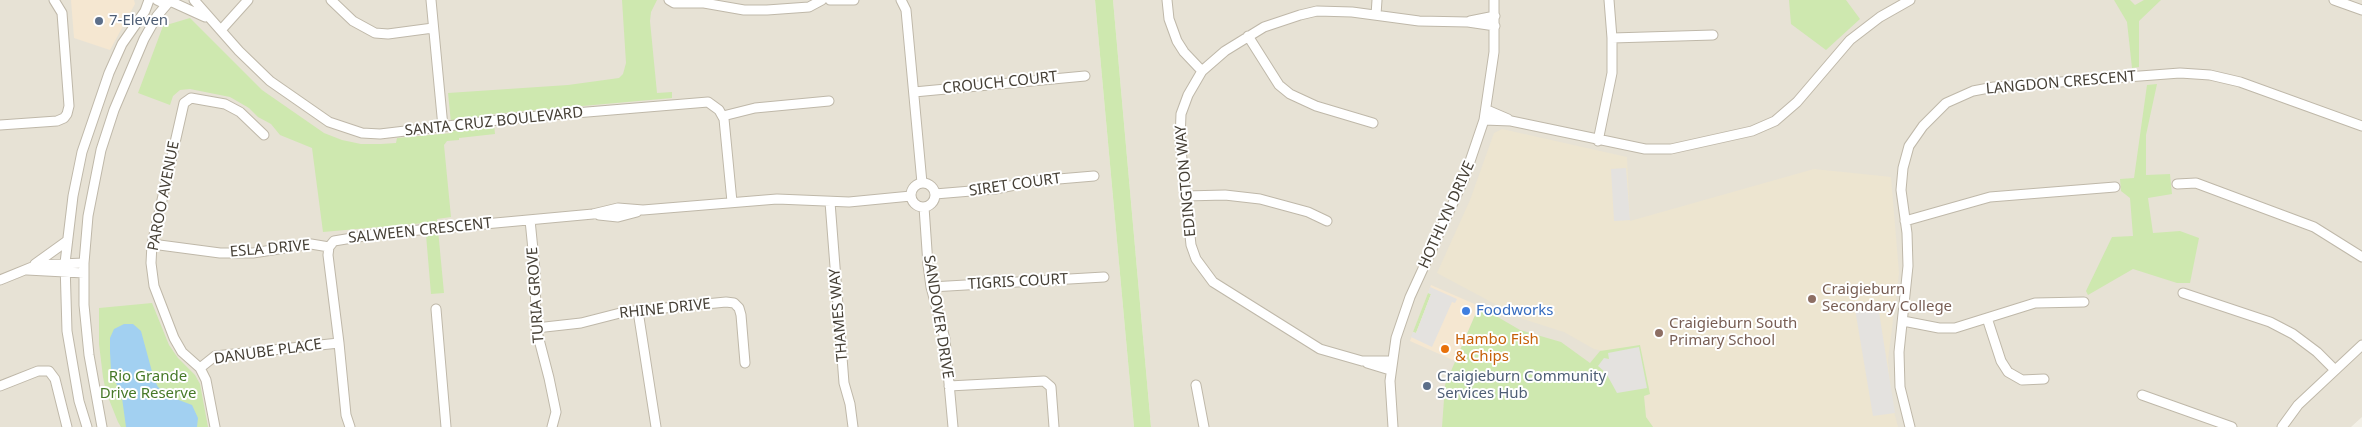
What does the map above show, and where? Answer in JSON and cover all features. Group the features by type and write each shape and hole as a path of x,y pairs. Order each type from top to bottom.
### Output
{"street":[{"path":"0,125 57,121 66,117 69,106 62,13 54,0"},
{"path":"87,427 78,401 67,331 65,268 73,196 82,152 109,73 149,0"},
{"name":"SANTA CRUZ BOULEVARD","path":"157,0 172,2 212,21"},
{"name":"SANTA CRUZ BOULEVARD","path":"194,0 270,81 329,122 362,133 443,128 515,118 703,102 715,106 723,116"},
{"path":"221,30 248,0"},
{"path":"331,0 353,21 375,33 388,34 433,28"},
{"path":"431,0 443,128"},
{"path":"668,0 674,3 704,3 744,10 767,10 809,7 822,0"},
{"path":"830,0 854,0"},
{"path":"1167,0 1169,19 1177,41 1184,52 1202,71"},
{"path":"1376,15 1377,0"},
{"name":"HOTHLYN DRIVE","path":"1394,427 1390,396 1391,366 1401,322 1464,178 1487,110 1494,52 1494,0"},
{"path":"1598,140 1612,73 1609,0"},
{"path":"1484,120 1511,121 1645,149 1671,149 1710,142 1752,131 1775,121 1797,102 1850,40 1880,17 1910,0"},
{"path":"2334,0 2362,10"},
{"path":"904,1 922,184"},
{"path":"102,427 86,334 84,273 88,216 94,177 106,132 132,66 150,27 172,2"},
{"name":"EDINGTON WAY","path":"1391,366 1334,354 1310,344 1213,282 1196,259 1191,245 1180,140 1181,114 1188,95 1202,71 1225,51 1248,36 1284,20 1317,11 1352,12 1419,21 1468,22 1495,26"},
{"name":"EDINGTON WAY","path":"1468,22 1495,16"},
{"path":"1612,38 1713,35"},
{"path":"1248,36 1279,85 1290,94 1316,106 1372,123"},
{"name":"LANGDON CRESCENT","path":"1910,427 1900,387 1899,352 1908,266 1901,190 1903,168 1910,146 1922,126 1946,103 1973,91 1994,86 2180,73 2210,75 2240,82 2362,126"},
{"name":"CROUCH COURT","path":"914,92 990,85 1016,80 1085,76"},
{"name":"PAROO AVENUE","path":"215,427 206,380 200,368 182,352 154,286 151,263 152,244 184,103 191,98 225,104 240,112 264,135"},
{"path":"732,202 723,116 755,108 829,101"},
{"path":"1487,110 1511,121"},
{"name":"SIRET COURT","path":"935,194 995,189 1035,181 1094,176"},
{"path":"2176,184 2196,183 2314,226 2362,257"},
{"path":"922,184 930,185 935,194 933,202 924,207 916,205 911,196 914,188 922,184"},
{"path":"1905,221 1990,197 2115,187"},
{"path":"1185,196 1225,195 1260,199 1308,212 1327,221"},
{"name":"SALWEEN CRESCENT","path":"350,427 346,415 340,343 328,255 329,248 334,241 376,234 593,214 618,208 643,210 777,199 830,202 911,196"},
{"name":"THAMES WAY","path":"830,202 844,383 850,404 853,427"},
{"name":"SANDOVER DRIVE","path":"924,207 931,287 942,321 953,427"},
{"name":"TURIA GROVE","path":"530,220 535,270 536,328 556,412 552,427"},
{"path":"0,280 24,270 67,241"},
{"name":"ESLA DRIVE","path":"152,244 220,253 253,253 311,244 329,248"},
{"path":"24,270 65,268 84,264"},
{"path":"65,268 84,273"},
{"name":"TIGRIS COURT","path":"931,287 1104,277"},
{"path":"2183,293 2270,322 2293,334 2317,352 2336,370"},
{"name":"RHINE DRIVE","path":"536,328 581,323 609,315 638,311 726,302 734,303 740,308 744,363"},
{"path":"1903,321 1939,328 1954,328 2035,302 2084,302"},
{"path":"436,309 446,427"},
{"path":"638,311 656,427"},
{"path":"1987,318 2001,361 2008,372 2022,380 2044,379"},
{"name":"DANUBE PLACE","path":"200,368 206,361 215,356 340,343"},
{"path":"2282,427 2298,404 2362,345"},
{"path":"0,386 38,371 49,371 55,379 67,427"},
{"path":"949,386 1044,381 1048,383 1052,392 1054,427"},
{"path":"1196,385 1204,427"},
{"path":"2142,395 2232,427"},
{"name":"SALWEEN CRESCENT","path":"344,427 346,415"}],"shaded area":[{"path":"0,0 1095,0 1134,427 0,427"},
{"name":"7-Eleven","path":"71,0 134,0 135,4 110,50 74,38"},
{"path":"1113,0 2362,0 2362,417 2351,427 1151,427"},
{"name":"Craigieburn Secondary College","path":"1502,129 1627,157 1630,221 1814,169 1891,177 1899,273 1888,360 1892,404 1898,427 1653,427 1646,418 1644,396 1650,394 1604,351 1594,349 1564,332 1523,319 1437,273 1470,200 1494,133"},
{"path":"1626,168 1630,220 1614,221 1611,169"},
{"path":"1431,285 1479,306 1455,361 1410,341"},
{"path":"1430,287 1457,299 1455,303 1452,302 1432,347 1411,337 1413,332 1416,333 1431,294 1428,293"},
{"path":"1878,306 1895,413 1873,416 1855,309"},
{"path":"1639,347 1647,388 1617,393 1606,373 1598,366 1604,358 1609,359 1608,353"}],"green space":[{"path":"622,0 657,0 651,12 650,21 657,93 672,92 672,98 493,114 495,134 447,141 444,145 451,217 437,219 444,293 431,294 425,223 323,232 312,148 280,135 271,124 230,97 190,89 180,90 173,96 170,105 138,93 163,26 190,18 262,90 324,133 342,140 361,144 381,144 396,143 397,138 452,133 448,93 568,85 619,78 623,74 626,63"},
{"path":"1095,0 1113,0 1151,427 1134,427"},
{"path":"1789,0 1846,0 1860,19 1826,50 1791,24"},
{"path":"2114,0 2130,0 2135,5 2144,0 2161,0 2139,21 2139,67 2132,68 2127,22"},
{"path":"2157,84 2146,135 2146,175 2170,174 2172,194 2148,198 2153,233 2180,231 2199,238 2190,283 2177,283 2133,269 2088,295 2086,291 2112,237 2133,236 2130,198 2121,191 2120,179 2134,178 2147,85"},
{"path":"1428,293 1431,294 1416,333 1413,332"},
{"name":"Rio Grande Drive Reserve","path":"152,303 169,345 178,358 195,375 200,384 208,427 121,427 118,422 106,392 103,377 99,344 99,308"},
{"path":"1479,306 1520,330 1561,342 1590,363 1600,351 1640,345 1650,394 1644,396 1646,417 1653,427 1442,427 1445,385"}],"water":[{"path":"124,324 133,324 141,331 154,379 158,387 171,397 192,405 198,418 197,427 126,427 122,398 111,370 110,352 110,338 114,329"}],"place":[{"name":"7-Eleven","path":"99,21"},
{"name":"Craigieburn Secondary College","path":"1812,299"},
{"name":"Foodworks","path":"1466,311"},
{"name":"Craigieburn South Primary School","path":"1659,333"},
{"name":"Hambo Fish & Chips","path":"1445,349"},
{"name":"Craigieburn Community Services Hub","path":"1427,386"}]}
